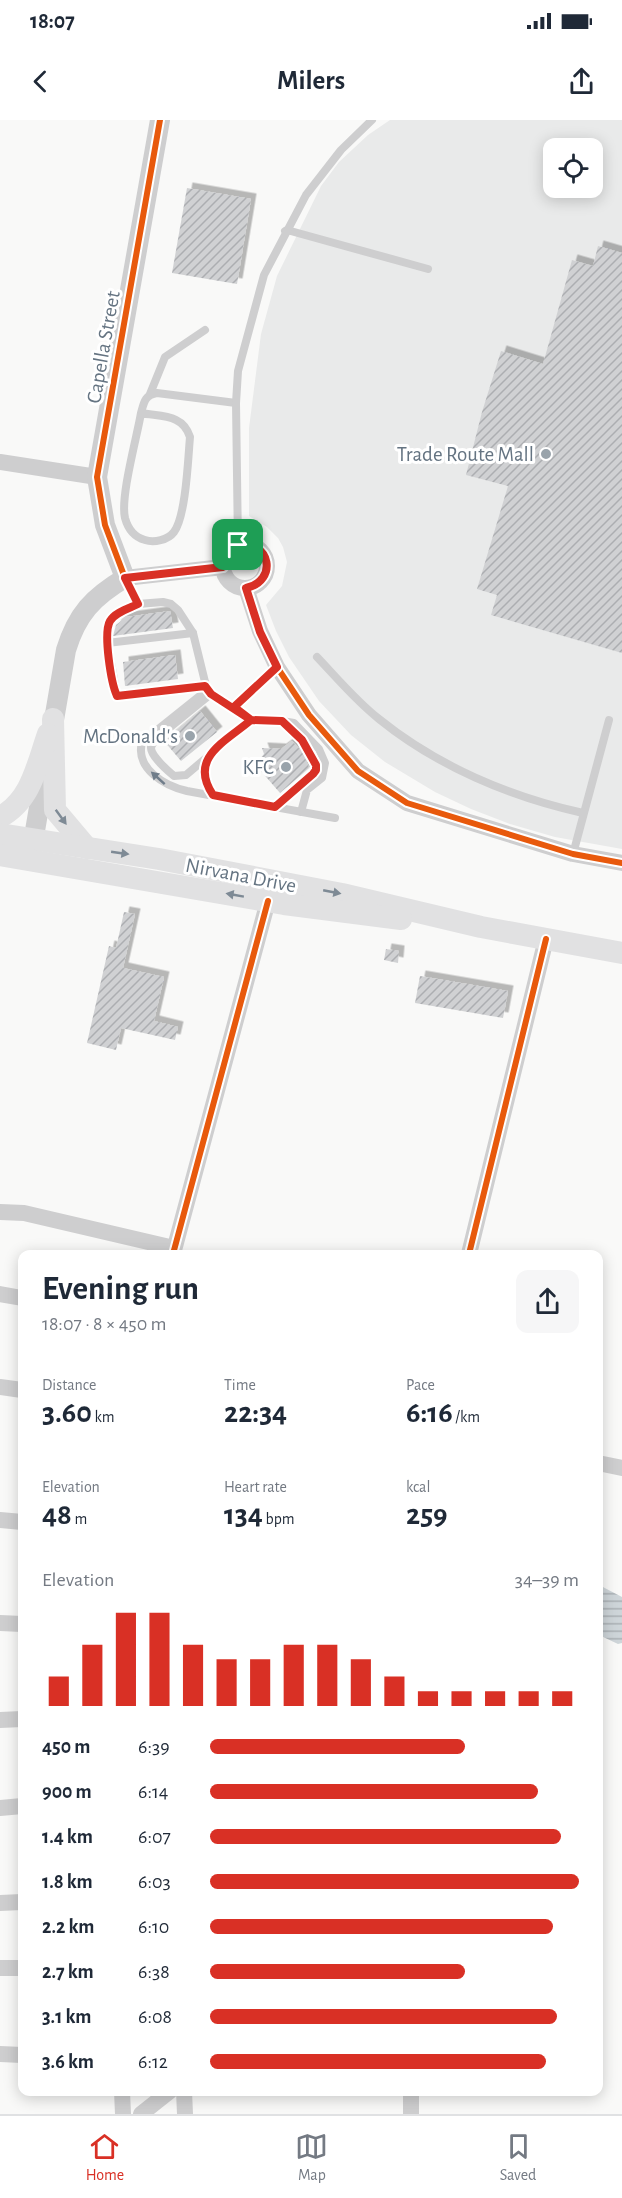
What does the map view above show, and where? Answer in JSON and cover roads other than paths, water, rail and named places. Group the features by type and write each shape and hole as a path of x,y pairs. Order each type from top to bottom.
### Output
{"main road":[{"path":"0,817 9,812 24,797 53,719"},
{"path":"53,719 55,810 87,848"},
{"name":"Nirvana Drive","path":"0,834 31,851 268,901 371,916 480,927"},
{"name":"Nirvana Drive","path":"0,855 87,848 159,859 342,894 480,927 622,953"}],"street":[{"name":"Capella Street","path":"125,578 105,525 97,477 160,120"},
{"path":"0,462 97,477"},
{"path":"246,544 260,549 267,562 267,569 260,582 246,588 233,584 224,573 223,567 227,553 238,545 246,544"},
{"path":"31,851 66,650 76,625 103,591 125,578 223,567"},
{"path":"246,588 260,632 277,667 309,715 358,771 406,803 573,854 622,863"},
{"path":"173,1250 268,901"},
{"path":"470,1250 546,939"},
{"path":"0,1212 24,1213 169,1250"},
{"path":"0,1294 18,1297"},
{"path":"0,1387 18,1389"},
{"path":"603,1464 622,1468"},
{"path":"0,1521 18,1522"},
{"path":"0,1623 18,1624"},
{"path":"0,1720 18,1719"},
{"path":"0,1808 18,1806"},
{"path":"0,1903 18,1902"},
{"path":"0,1968 18,1968"},
{"path":"0,2054 18,2055"},
{"path":"122,2096 123,2114"},
{"path":"141,2114 164,2096"},
{"path":"184,2096 185,2114"},
{"path":"411,2096 411,2114"}],"lane":[{"path":"238,545 236,403 238,371 264,275 285,231 313,186 340,150 370,120"},
{"path":"285,231 428,269"},
{"path":"141,413 182,421 190,437 184,495 174,534 163,540 149,542 137,538 129,528 124,516 124,500 141,413 144,400 150,394 165,357 205,330"},
{"path":"150,394 236,403"},
{"path":"125,578 138,604"},
{"path":"208,690 193,633 178,610 171,604 163,602 138,604 118,614 110,621 106,635 115,694 118,697 208,690 251,720 294,723 319,749 325,763 322,778 307,790 301,812"},
{"path":"107,643 193,633"},
{"path":"317,657 379,719 445,763 534,800 583,813"},
{"path":"234,707 277,667"},
{"path":"208,690 157,738 151,747 156,758 174,776 186,775 251,720"},
{"path":"208,690 147,737 141,748 148,767 161,782 179,790 335,818"},
{"path":"573,854 609,720"},
{"path":"275,807 316,770 309,750 282,721"},
{"path":"207,757 203,770 204,778 213,795"}],"place":[{"name":"Trade Route Mall","path":"546,454"},
{"name":"McDonald's","path":"190,736"},
{"name":"KFC","path":"286,767"}]}
